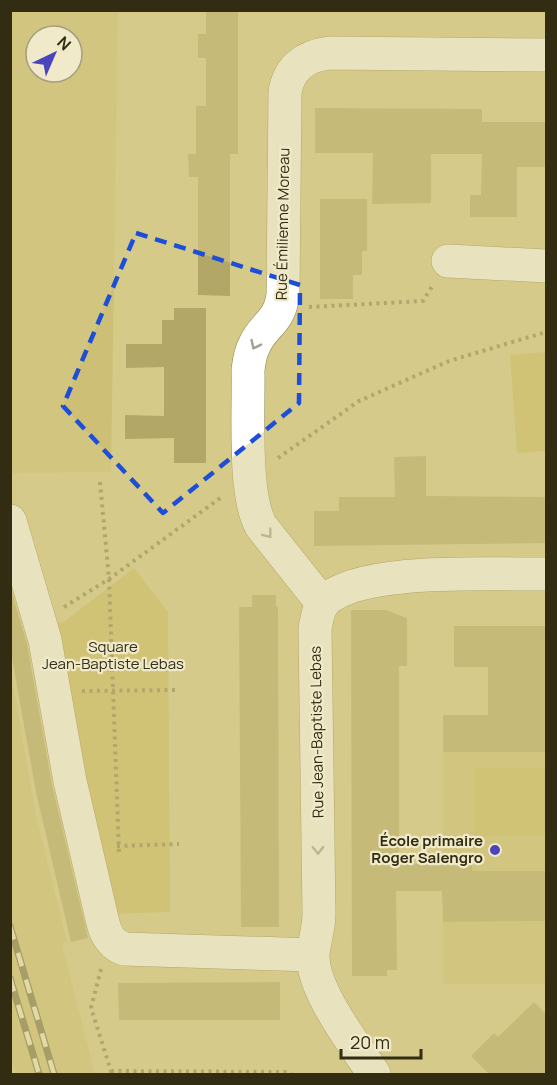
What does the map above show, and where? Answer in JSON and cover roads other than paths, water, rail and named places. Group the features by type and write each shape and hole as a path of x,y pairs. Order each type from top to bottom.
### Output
{"street":[{"name":"Rue Émilienne Moreau","path":"323,604 255,516 250,477 248,382 250,357 261,334 275,320 282,302 287,81 299,63 318,55 342,52 546,55"},
{"path":"448,261 546,266"},
{"path":"10,521 40,622 70,781 105,931 113,944 123,949 313,955"},
{"path":"323,604 333,595 344,590 387,578 546,574"},
{"name":"Rue Jean-Baptiste Lebas","path":"323,604 315,628 319,928 313,955 315,973 324,993 374,1074"}],"railway":[{"path":"10,926 54,1074"},
{"path":"10,978 39,1074"}],"place":[{"name":"École primaire Roger Salengro","path":"495,850"}],"park label":[{"name":"Square Jean-Baptiste Lebas","path":"113,656"}]}
